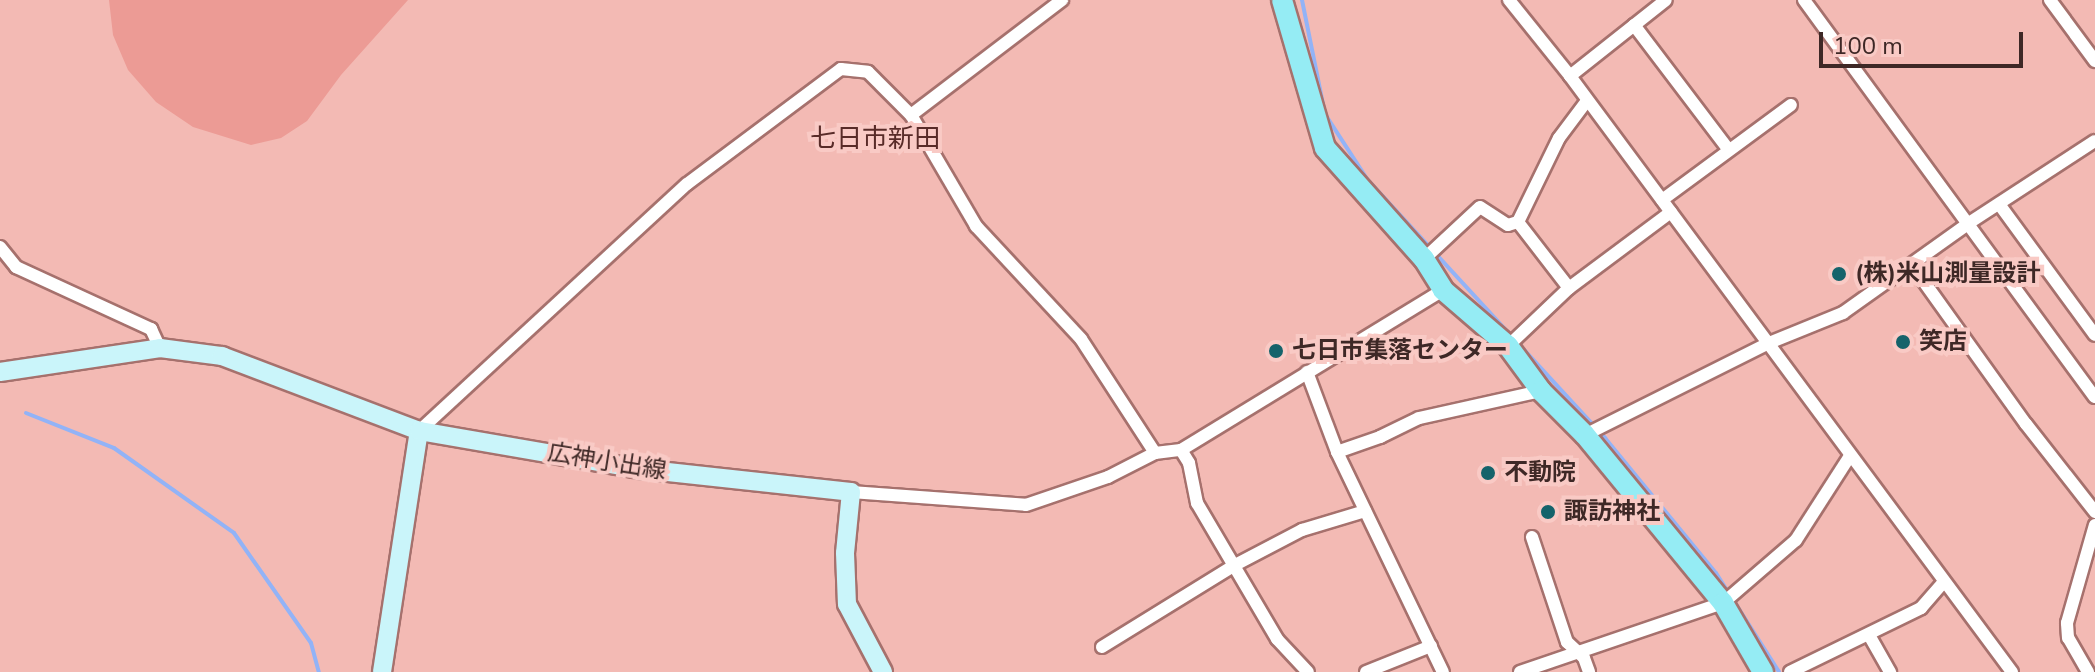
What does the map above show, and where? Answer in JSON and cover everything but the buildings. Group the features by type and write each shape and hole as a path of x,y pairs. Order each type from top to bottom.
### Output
{"main road":[{"path":"1282,0 1325,148 1424,259 1443,290 1508,346 1541,391 1585,435 1723,603 1763,672"},
{"name":"広神小出線","path":"0,372 160,348 222,356 419,431 640,469 851,492"},
{"path":"382,672 419,431"},
{"path":"851,492 845,553 847,604 883,672"}],"street":[{"path":"911,115 1062,0"},
{"path":"1509,0 1570,76 1586,102 2012,672"},
{"path":"1570,76 1666,0"},
{"path":"1804,0 2095,397"},
{"path":"2050,0 2095,61"},
{"path":"1634,25 1729,150"},
{"path":"419,431 687,184 818,83 841,69 868,72 911,115 976,226 1081,339 1155,453"},
{"path":"1424,259 1480,207 1508,225 1518,222 1559,138 1586,102"},
{"path":"1662,200 1791,105"},
{"path":"1585,435 1769,343 1843,313 1969,223 2095,141"},
{"path":"1999,204 2095,335"},
{"path":"1508,346 1569,288 1671,212"},
{"path":"1518,222 1569,288"},
{"path":"0,247 16,267 151,329 160,348"},
{"path":"1912,265 2017,413 2095,512"},
{"path":"851,492 1026,505 1108,477 1155,453 1181,450 1443,290"},
{"path":"1307,372 1337,452 1443,672"},
{"path":"1337,452 1380,437 1419,418 1541,391"},
{"path":"1181,450 1189,463 1197,503 1277,639 1308,672"},
{"path":"1520,672 1723,603 1796,540 1850,456"},
{"path":"1102,647 1235,565 1302,530 1365,511"},
{"path":"2088,672 2068,638 2067,623 2095,525"},
{"path":"1532,537 1567,642 1584,658 1589,672"},
{"path":"1790,672 1921,608 1943,583"},
{"path":"1869,635 1890,672"},
{"path":"1366,672 1431,646"}],"shaded area":[{"path":"109,0 408,0 341,75 307,121 281,138 251,145 193,127 156,102 128,70 113,35"}],"waterway":[{"path":"1302,0 1325,114 1367,179 1605,438 1716,573 1779,672"},
{"path":"26,413 114,448 234,533 311,643 319,672"}],"place":[{"name":"(株)米山測量設計","path":"1839,274"},
{"name":"笑店","path":"1903,342"},
{"name":"七日市集落センター","path":"1276,351"},
{"name":"不動院","path":"1488,473"},
{"name":"諏訪神社","path":"1548,512"}],"district":[{"name":"七日市新田","path":"875,139"}]}
